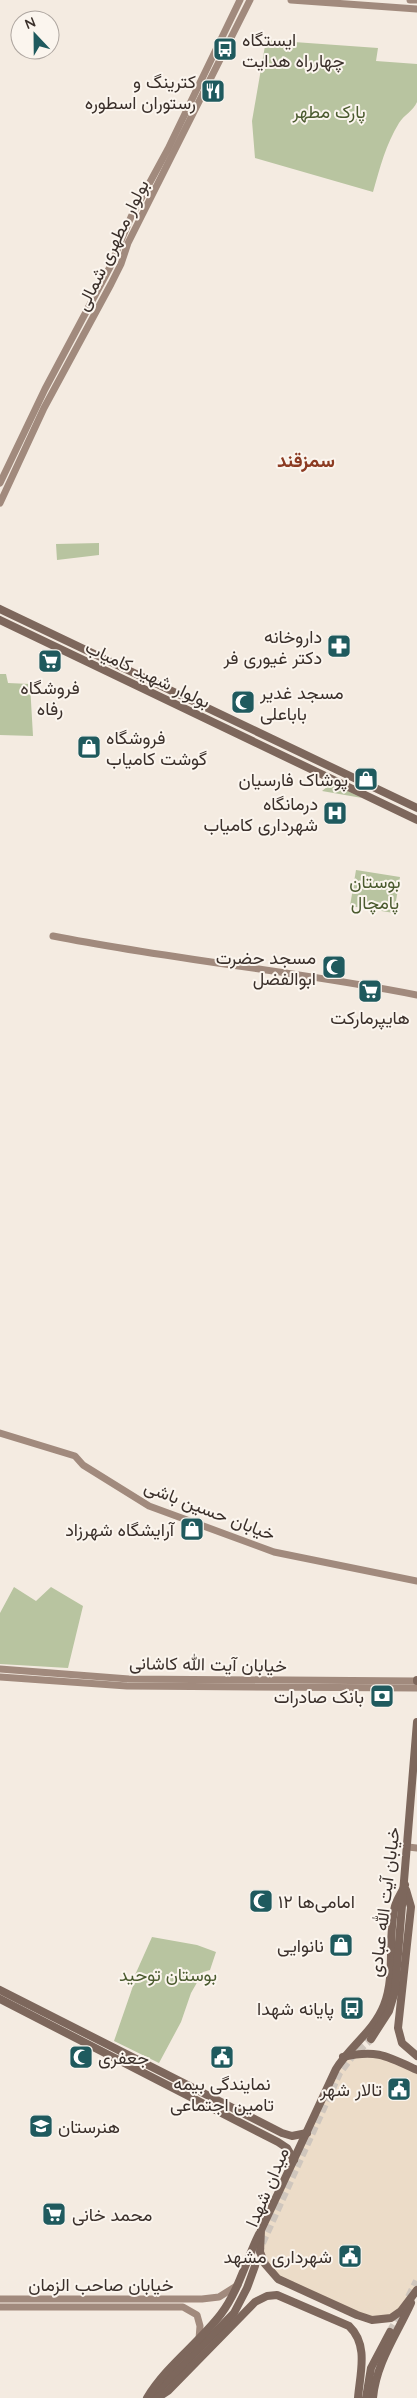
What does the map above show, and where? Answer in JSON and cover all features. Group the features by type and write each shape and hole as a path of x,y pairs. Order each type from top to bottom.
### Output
{"main road":[{"name":"بولوار مطهری شمالی","path":"0,482 45,390 110,267 131,217 168,149 240,0"},
{"name":"بولوار مطهری شمالی","path":"0,503 44,408 111,284 132,235 250,0"},
{"path":"291,0 417,9"},
{"path":"410,0 417,0"},
{"name":"بولوار شهید کامیاب","path":"0,609 417,808"},
{"name":"بولوار شهید کامیاب","path":"0,620 417,820"},
{"path":"35,637 39,628"},
{"path":"53,936 186,960 335,980 413,994"},
{"name":"خیابان حسین باشی","path":"0,1433 75,1456 83,1465 149,1506 274,1552 417,1581"},
{"name":"خیابان آیت الله کاشانی","path":"0,1669 128,1682 417,1680"},
{"path":"0,1677 128,1682 417,1688"},
{"name":"خیابان آیت الله عبادی","path":"371,2039 384,2021 395,1991 417,1722"},
{"path":"408,1847 417,1848"},
{"path":"405,1886 411,1907 398,2028 402,2043 417,2056"},
{"name":"خیابان آیت الله عبادی","path":"343,2057 373,2025 386,2001 395,1907 405,1886"},
{"path":"0,1990 288,2136 307,2133"},
{"path":"0,1999 278,2142 287,2148 294,2160"},
{"path":"343,2057 372,2052 417,2070"},
{"name":"میدان شهدا","path":"343,2057 261,2230 260,2252 264,2264 274,2275 357,2315 372,2320 391,2318 401,2311 416,2292"},
{"path":"149,2398 158,2380 219,2316 238,2285 248,2256 261,2230"},
{"path":"149,2398 234,2312 247,2288 255,2266"},
{"name":"خیابان صاحب الزمان","path":"0,2299 202,2299 219,2297 238,2285"},
{"path":"374,2398 384,2356 399,2331 416,2292"},
{"path":"158,2398 168,2391 255,2302 267,2296 277,2295 349,2326 356,2333 362,2353 358,2398"},
{"path":"0,2306 170,2306 188,2308 197,2315 200,2326 199,2339"},
{"path":"366,2398 371,2368 377,2353 390,2332"}],"green space":[{"name":"پارک مطهر","path":"266,40 378,48 376,61 417,64 417,102 399,123 390,139 373,192 255,158 252,121"},
{"path":"99,543 99,555 57,560 56,544"},
{"path":"0,674 6,674 8,683 30,684 33,736 0,735"},
{"path":"328,781 362,798 322,791 327,787"},
{"name":"بوستان پامچال","path":"356,870 400,877 394,913 350,906"},
{"path":"14,1587 36,1601 51,1587 83,1606 68,1668 0,1664 0,1613"},
{"name":"بوستان توحید","path":"152,1937 197,1945 216,1952 210,1970 203,1972 191,1993 181,2022 159,2063 114,2041 133,1986 131,1984"}],"shaded area":[{"path":"364,2052 417,2070 417,2290 401,2311 372,2320 278,2279 265,2264 261,2230 343,2057"}],"tunnel":[{"path":"255,2266 262,2243 339,2073 352,2056 371,2039"},
{"path":"409,2297 417,2281"},
{"path":"390,2332 403,2310"}],"place":[{"name":"ایستگاه چهارراه هدایت","path":"225,49"},
{"name":"کترینگ و رستوران اسطوره","path":"213,91"},
{"name":"داروخانه دکتر غیوری فر","path":"339,646"},
{"name":"فروشگاه رفاه","path":"50,661"},
{"name":"مسجد غدیر باباعلی","path":"243,702"},
{"name":"فروشگاه گوشت کامیاب","path":"89,747"},
{"name":"پوشاک فارسیان","path":"366,779"},
{"name":"درمانگاه شهرداری کامیاب","path":"335,813"},
{"name":"مسجد حضرت ابوالفضل","path":"334,967"},
{"name":"هایپرمارکت","path":"370,991"},
{"name":"آرایشگاه شهرزاد","path":"192,1529"},
{"name":"بانک صادرات","path":"382,1696"},
{"name":"۱۲ امامی‌ها","path":"261,1901"},
{"name":"نانوایی","path":"341,1945"},
{"name":"پایانه شهدا","path":"352,2008"},
{"name":"جعفری","path":"81,2057"},
{"name":"نمایندگی بیمه تامین اجتماعی","path":"222,2057"},
{"name":"تالار شهر","path":"399,2089"},
{"name":"هنرستان","path":"41,2126"},
{"name":"محمد خانی","path":"54,2214"},
{"name":"شهرداری مشهد","path":"350,2256"}],"district":[{"name":"سمزقند","path":"306,460"}]}
